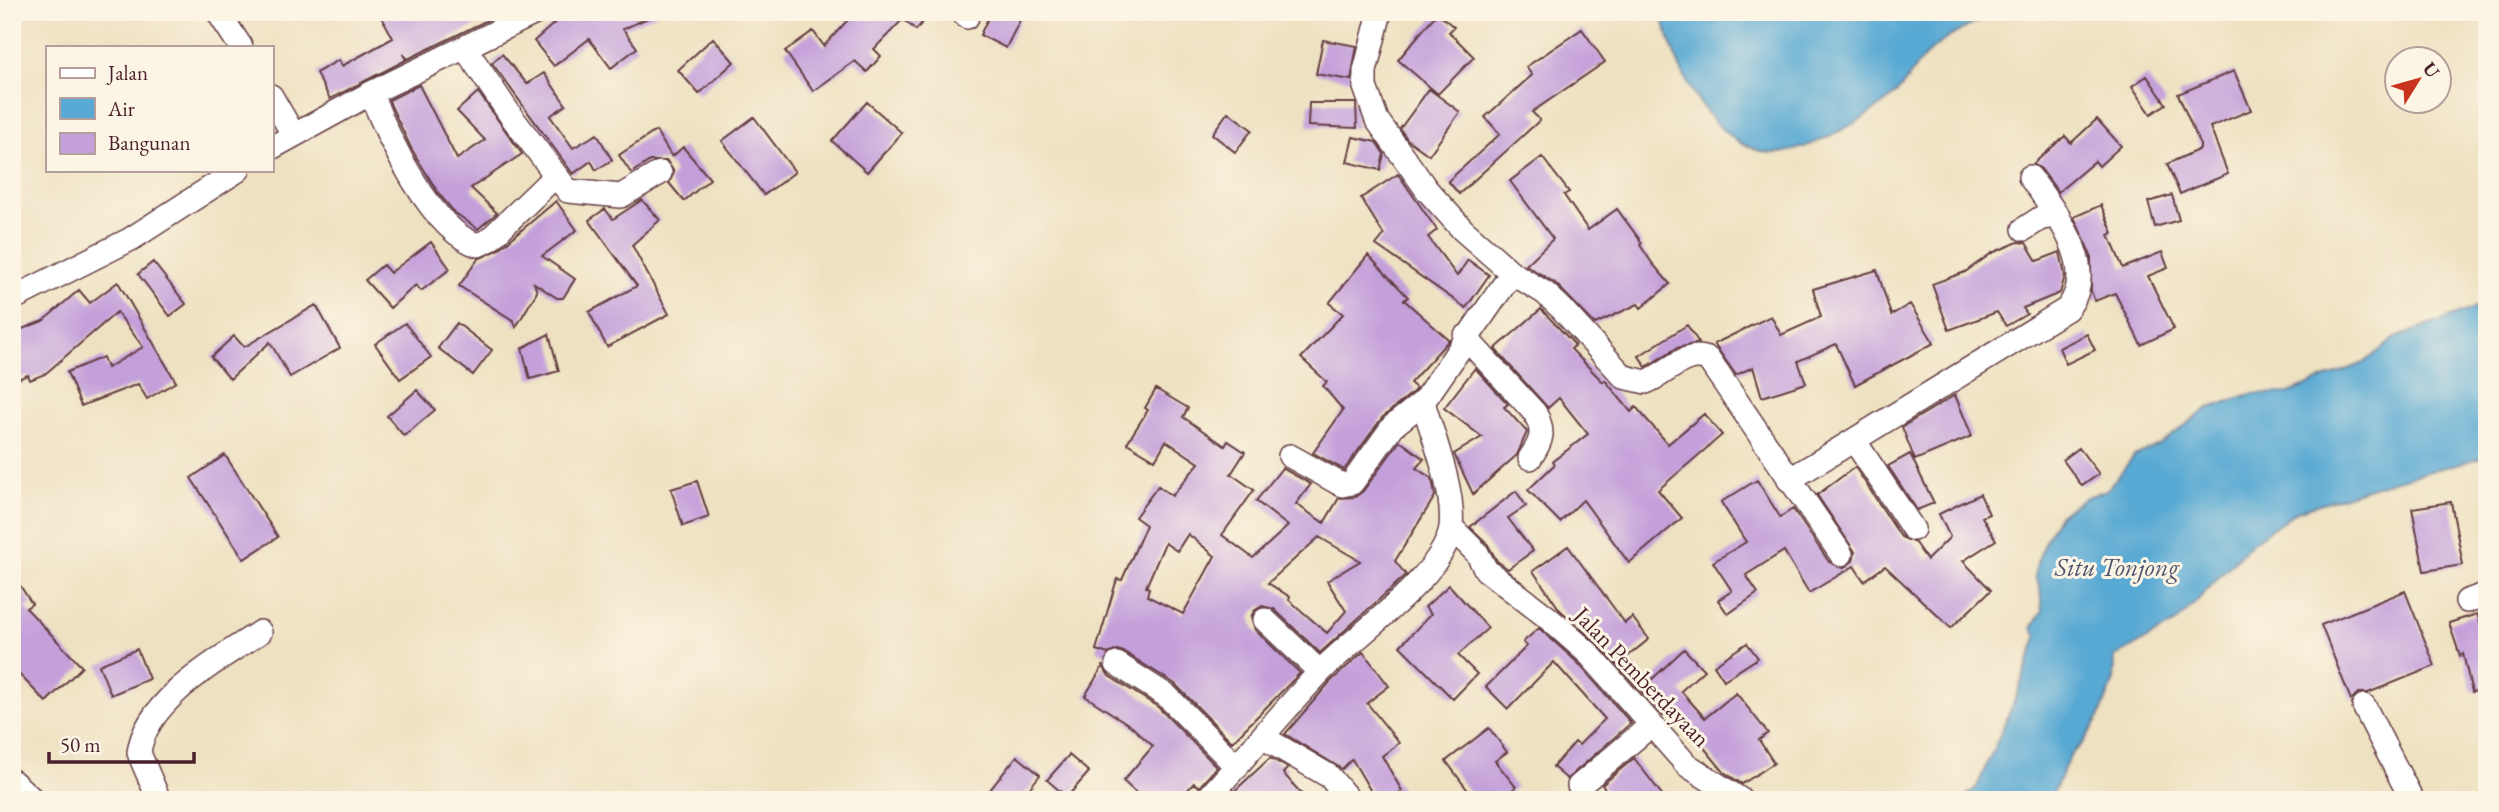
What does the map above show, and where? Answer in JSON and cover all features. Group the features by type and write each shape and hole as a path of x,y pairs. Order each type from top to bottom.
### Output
{"street":[{"path":"218,12 240,46"},
{"path":"273,147 371,93 537,12"},
{"path":"1380,12 1365,71 1365,86 1377,120 1442,209 1513,273 1545,293 1624,377 1646,382 1688,357 1697,355 1708,359 1840,554"},
{"path":"466,48 568,191 621,196 660,173"},
{"path":"371,93 386,132 413,178 449,229 465,241 478,245 489,240 555,176"},
{"path":"273,99 293,134"},
{"path":"12,299 131,239 235,172"},
{"path":"1789,480 2067,309 2079,292 2080,278 2068,237 2058,216 2030,177"},
{"path":"2024,229 2041,218 2058,216"},
{"path":"1290,456 1342,485 1352,483 1393,426 1423,402 1465,337 1513,273"},
{"path":"1465,337 1535,413 1542,427 1542,438 1530,458"},
{"path":"1206,800 1320,673 1426,575 1451,527 1448,490 1423,402"},
{"path":"1854,440 1913,529"},
{"name":"Jalan Pemberdayaan","path":"1451,527 1471,546 1486,570 1548,617 1588,653 1687,765 1741,800"},
{"path":"1265,620 1320,673"},
{"path":"159,800 139,753 151,721 191,679 260,632"},
{"path":"1117,664 1167,696 1237,767"},
{"path":"2364,706 2413,800"},
{"path":"1579,786 1650,726"},
{"path":"1264,738 1329,776 1349,800"},
{"path":"12,781 33,800"}],"water":[{"path":"1661,12 1995,12 1948,38 1931,51 1898,91 1875,110 1810,145 1777,153 1764,152 1743,144 1725,132 1709,116 1684,76"},
{"name":"Situ Tonjong","path":"2487,303 2487,456 2389,482 2297,511 2251,543 2177,622 2115,657 2114,680 2100,715 2083,743 2070,755 2050,800 1960,800 1977,787 2017,695 2037,637 2032,628 2042,612 2040,587 2035,577 2037,563 2059,515 2086,497 2107,490 2134,456 2159,445 2207,409 2250,394 2289,393 2363,363 2396,338"}],"building":[{"path":"379,12 500,14 408,59 403,54 406,60 330,99 316,73 339,60 342,66 393,38"},
{"path":"567,12 661,12 623,29 637,48 611,68 589,39 554,66 534,41"},
{"path":"855,12 931,12 916,30 903,19 874,49 881,56 867,72 855,61 813,91 785,51 813,31 824,46"},
{"path":"991,12 1024,12 1006,48 980,35"},
{"path":"1437,13 1454,27 1449,32 1474,57 1438,94 1398,60"},
{"path":"1582,29 1605,62 1532,112 1540,120 1459,194 1448,181 1500,134 1485,117 1532,75 1526,67"},
{"path":"713,38 734,62 699,94 678,70"},
{"path":"1323,40 1357,46 1351,80 1316,74"},
{"path":"502,54 527,84 544,73 566,105 550,116 573,148 597,134 612,160 596,170 591,161 573,174 492,63"},
{"path":"2234,71 2251,110 2210,127 2228,174 2180,194 2167,164 2200,149 2200,145 2178,94"},
{"path":"2147,76 2166,104 2151,114 2132,86"},
{"path":"419,85 457,159 485,140 457,111 478,92 522,154 471,188 497,213 478,229 454,212 439,194 412,150 391,106 389,100"},
{"path":"1429,89 1460,112 1429,155 1408,140 1400,129"},
{"path":"867,102 902,133 867,172 832,141"},
{"path":"1309,103 1356,103 1357,128 1308,126"},
{"path":"1228,112 1252,130 1235,152 1212,134"},
{"path":"754,117 795,172 764,195 722,141"},
{"path":"2097,119 2121,146 2099,166 2095,161 2058,192 2041,169 2033,164 2065,136 2071,143"},
{"path":"656,131 672,157 683,147 710,179 684,201 669,183 674,172 667,161 650,161 631,173 619,155"},
{"path":"1353,137 1376,142 1384,154 1380,170 1347,162"},
{"path":"1542,157 1569,192 1564,195 1588,230 1617,209 1642,243 1640,245 1652,263 1670,284 1641,308 1638,304 1595,324 1555,283 1526,265 1553,239 1510,181"},
{"path":"1398,174 1437,230 1428,237 1457,276 1468,260 1489,275 1466,308 1376,245 1384,235 1361,198"},
{"path":"2172,195 2179,220 2155,227 2148,202"},
{"path":"642,200 660,220 632,245 669,314 607,347 589,312 637,286 589,220 605,209 613,219"},
{"path":"556,201 577,230 542,256 575,279 563,298 557,298 534,283 537,292 516,327 514,321 459,286 478,259 498,250"},
{"path":"2101,205 2113,233 2109,235 2123,268 2162,252 2168,268 2148,276 2174,329 2141,345 2115,293 2095,301 2091,291 2091,256 2074,217"},
{"path":"431,242 450,269 421,291 416,285 390,308 365,280 383,265 390,273"},
{"path":"2018,242 2026,243 2037,261 2060,252 2065,276 2060,293 2023,308 2027,314 2006,326 1997,312 1949,330 1932,284 1965,272 1992,253"},
{"path":"1368,255 1408,297 1404,300 1449,340 1410,383 1416,388 1413,392 1382,418 1344,470 1313,453 1343,410 1323,386 1327,382 1301,358 1343,314 1329,303"},
{"path":"153,262 186,304 170,316 138,274"},
{"path":"1877,270 1891,315 1910,304 1934,343 1855,385 1836,344 1798,361 1806,383 1762,397 1753,367 1736,375 1714,344 1771,316 1781,335 1821,317 1813,289"},
{"path":"118,282 176,382 147,399 138,384 81,406 67,372 103,357 107,368 143,347 117,312 45,374 30,380 28,375 12,381 12,333 43,321 79,290 90,303"},
{"path":"316,305 340,348 290,377 270,342 230,379 211,357 234,336 244,347"},
{"path":"1541,309 1575,345 1571,349 1603,382 1605,380 1631,412 1636,407 1668,444 1704,414 1722,435 1658,490 1682,518 1629,563 1583,500 1560,522 1528,490 1555,464 1553,461 1588,434 1559,398 1548,408 1495,349"},
{"path":"405,323 431,357 400,379 375,344"},
{"path":"457,323 492,350 473,375 438,348"},
{"path":"1687,325 1699,343 1677,348 1646,367 1639,356"},
{"path":"549,334 559,371 530,379 522,348"},
{"path":"2087,334 2095,350 2066,364 2059,348"},
{"path":"1475,368 1508,404 1504,407 1527,432 1517,455 1473,494 1454,454 1482,437 1444,408"},
{"path":"1156,389 1188,408 1183,417 1225,446 1228,441 1245,452 1231,474 1254,490 1222,535 1253,558 1288,526 1256,501 1282,468 1311,484 1296,504 1324,523 1339,498 1355,497 1363,491 1400,441 1424,459 1416,468 1431,478 1433,484 1435,496 1395,561 1406,575 1320,653 1274,609 1262,606 1254,611 1251,617 1255,630 1300,673 1232,742 1175,684 1124,652 1117,650 1108,654 1096,650 1117,579 1122,580 1146,525 1135,517 1158,486 1172,496 1199,463 1166,441 1155,460 1127,443 1148,410 1145,408","holes":["1188,534 1215,556 1183,614 1147,596 1149,588 1146,587 1165,543 1177,551","1319,537 1360,561 1327,581 1346,611 1327,633 1289,600 1290,597 1268,583"]},
{"path":"417,390 435,410 404,436 387,416"},
{"path":"1955,395 1972,436 1915,460 1902,427"},
{"path":"2079,448 2099,474 2082,486 2063,460"},
{"path":"1910,454 1934,503 1917,510 1888,466"},
{"path":"225,455 278,537 244,559 191,478"},
{"path":"1855,467 1901,537 1915,543 1927,560 1950,537 1939,514 1980,494 1989,514 1982,517 1996,540 1963,561 1991,590 1951,628 1885,566 1864,581 1854,566 1809,593 1784,551 1746,575 1758,593 1728,614 1718,600 1732,591 1713,562 1746,542 1721,502 1757,480 1780,517 1793,509 1829,562 1843,568 1853,561 1855,552 1817,495"},
{"path":"697,481 709,517 683,526 671,489"},
{"path":"1516,491 1526,506 1508,518 1533,551 1508,569 1497,561 1487,543 1470,527"},
{"path":"2451,502 2463,565 2424,571 2412,508"},
{"path":"1568,546 1625,623 1632,617 1649,639 1627,657 1647,684 1684,649 1704,670 1681,691 1705,718 1736,693 1768,733 1759,740 1774,763 1742,784 1724,772 1682,721 1680,724 1669,712 1663,716 1598,644 1560,610 1533,571"},
{"path":"12,573 32,604 26,608 82,667 46,702 12,667"},
{"path":"1449,585 1488,628 1458,655 1477,674 1453,699 1400,646 1431,614 1425,607"},
{"path":"2405,591 2435,666 2368,693 2358,693 2351,700 2321,625"},
{"path":"2477,614 2487,642 2487,689 2472,692 2463,654 2460,656 2449,623"},
{"path":"1539,628 1578,663 1631,723 1567,779 1553,767 1575,742 1579,745 1605,719 1554,662 1508,709 1486,687 1527,646 1523,642"},
{"path":"1747,643 1758,658 1724,680 1714,665"},
{"path":"137,649 149,679 111,695 99,665"},
{"path":"1363,652 1389,686 1367,703 1399,743 1382,756 1402,791 1387,800 1376,800 1352,759 1342,769 1285,734 1330,682"},
{"path":"1103,666 1109,676 1158,707 1217,767 1199,787 1194,783 1179,800 1144,800 1123,781 1153,746 1131,726 1085,696"},
{"path":"1489,728 1507,752 1495,761 1516,787 1500,800 1475,800 1446,761"},
{"path":"1069,755 1089,772 1067,797 1047,780"},
{"path":"1017,756 1040,775 1020,800 982,800"},
{"path":"1270,758 1288,768 1283,773 1307,800 1233,800 1229,796"},
{"path":"1634,758 1666,800 1613,800 1602,785"}]}
